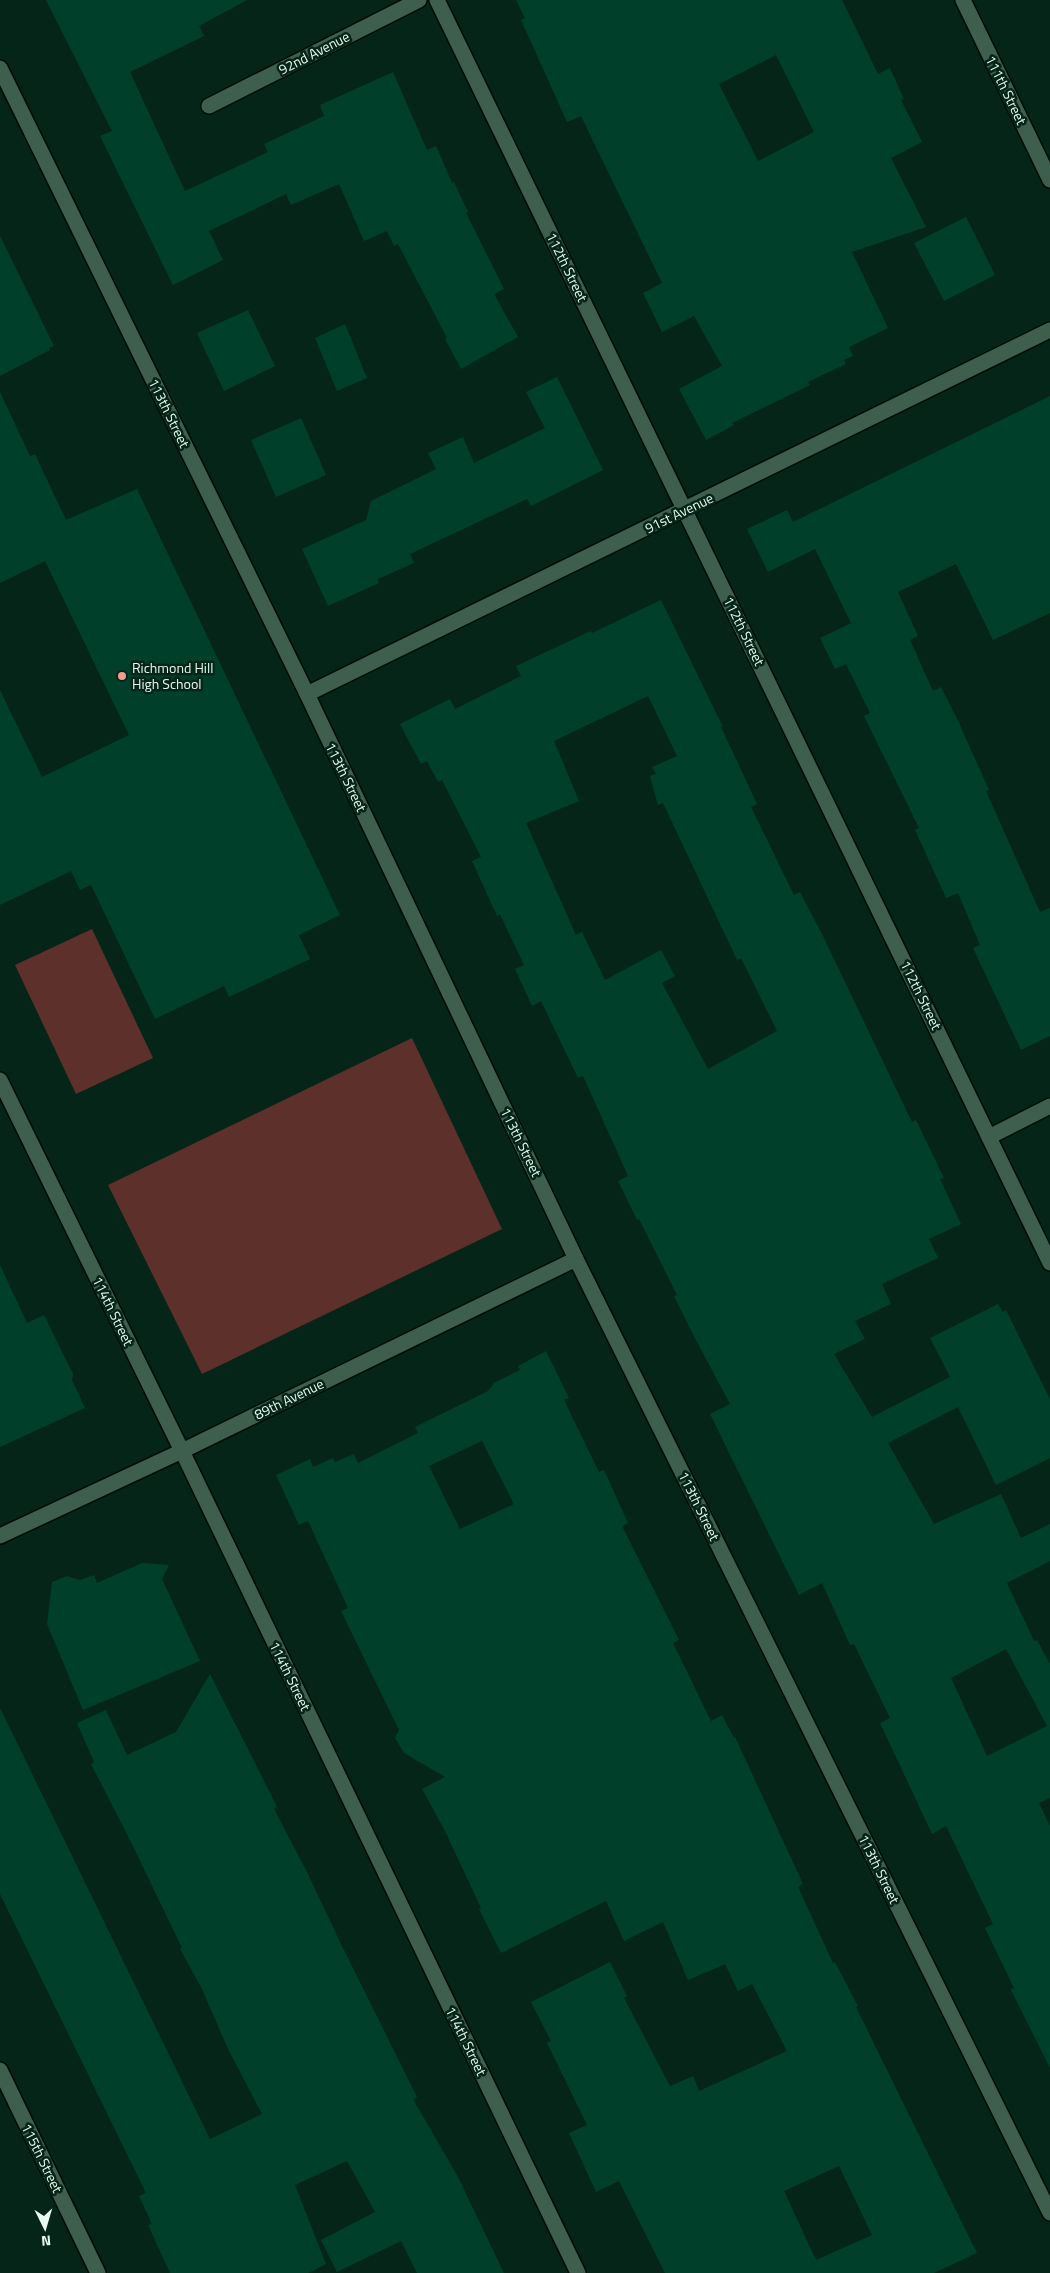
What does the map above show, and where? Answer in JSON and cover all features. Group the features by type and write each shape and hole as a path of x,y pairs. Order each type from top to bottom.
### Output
{"street":[{"name":"92nd Avenue","path":"209,106 419,0"},
{"name":"112th Street","path":"437,0 1050,1262"},
{"name":"111th Street","path":"963,0 1050,180"},
{"name":"113th Street","path":"0,68 306,694 576,1258 1050,2213"},
{"name":"91st Avenue","path":"306,694 1050,330"},
{"name":"114th Street","path":"0,1080 182,1451 578,2273"},
{"path":"989,1137 1050,1106"},
{"name":"89th Avenue","path":"0,1536 182,1451 576,1258"},
{"name":"115th Street","path":"0,2070 98,2273"}],"shaded area":[{"path":"92,929 153,1058 76,1094 15,965"},
{"path":"412,1038 502,1229 202,1374 108,1185"}],"building":[{"path":"46,0 247,0 199,26 204,36 130,72 185,191 268,152 264,144 324,116 320,105 393,72 427,150 436,146 452,183 454,182 468,212 466,213 504,289 494,294 518,337 461,369 398,244 394,246 387,231 364,241 339,184 291,205 286,194 209,231 223,260 173,285 100,136 112,131"},
{"path":"516,0 842,0 878,74 890,68 904,99 901,100 922,142 891,158 926,227 852,252 888,328 849,347 853,356 844,360 846,364 808,382 810,385 732,423 734,425 706,440 679,389 722,366 694,316 662,332 643,293 662,283 581,116 567,122 521,20 525,18","holes":["776,55 814,132 758,161 719,84"]},
{"path":"966,217 995,275 944,301 914,243"},
{"path":"0,236 54,346 49,348 50,350 0,376"},
{"path":"248,310 275,366 224,391 197,333"},
{"path":"345,324 367,378 337,391 315,338"},
{"path":"557,377 603,470 531,506 527,499 410,554 414,563 378,579 379,583 328,606 302,549 366,520 371,501 436,469 428,453 463,437 474,463 545,428 526,392"},
{"path":"0,392 30,456 35,454 66,520 137,489 340,915 299,935 310,959 229,997 224,986 155,1019 91,885 80,890 71,871 0,905 0,690 42,777 129,735 45,561 0,583"},
{"path":"1050,396 1050,613 993,640 956,564 898,592 918,636 910,640 933,691 941,687 959,723 989,790 986,791 1040,912 1050,908 1050,1036 1021,1050 973,948 980,945 958,893 946,898 915,830 919,828 864,716 870,713 846,664 835,669 820,638 851,623 815,549 768,572 747,529 787,510 793,522"},
{"path":"301,418 326,475 276,497 251,440"},
{"path":"661,600 723,727 721,727 757,804 751,807 794,895 800,892 822,934 912,1122 916,1120 944,1178 940,1179 961,1224 929,1239 938,1258 882,1284 891,1304 855,1321 865,1339 834,1354 872,1417 950,1377 930,1338 998,1304 1003,1312 1006,1310 1050,1399 1050,1458 996,1485 958,1407 888,1443 934,1524 1001,1494 1021,1538 1050,1524 1050,1561 1007,1583 1034,1641 1037,1640 1050,1664 1050,1798 1039,1803 1050,1826 1050,2068 1011,1990 1014,1988 985,1928 993,1924 946,1826 932,1834 880,1723 890,1718 854,1644 850,1645 822,1583 799,1595 710,1414 730,1404 674,1296 677,1295 639,1219 637,1220 618,1181 628,1176 583,1076 578,1078 541,1001 532,1006 515,969 524,965 500,914 497,916 472,861 481,857 442,780 438,782 427,761 421,764 400,724 450,699 455,709 521,676 516,666 591,631 592,633","holes":["648,696 677,756 652,767 656,774 650,776 658,805 663,803 737,960 741,958 777,1031 708,1069 662,983 675,976 661,950 605,980 582,932 576,935 526,823 579,801 554,741","1006,1649 1047,1726 987,1756 951,1678"]},
{"path":"0,1265 27,1323 44,1315 73,1374 72,1380 85,1408 0,1447"},
{"path":"546,1351 569,1398 564,1400 599,1472 604,1470 628,1523 622,1526 679,1640 673,1643 711,1721 722,1715 735,1737 803,1884 798,1887 833,1963 835,1962 858,2006 856,2007 977,2253 934,2273 665,2273 619,2181 596,2192 569,2133 587,2125 547,2043 551,2041 531,2002 610,1962 627,1996 624,1998 670,2086 693,2076 699,2091 787,2051 752,1984 738,1991 725,1964 688,1980 663,1922 624,1941 606,1901 501,1953 479,1909 481,1908 445,1831 422,1789 445,1777 404,1753 395,1738 399,1730 341,1611 348,1608 308,1521 299,1525 276,1475 310,1459 313,1467 333,1458 335,1462 354,1454 358,1463 418,1433 415,1427 488,1391 494,1383 520,1370 518,1366","holes":["482,1441 514,1504 460,1529 429,1466","839,2166 872,2235 816,2260 784,2191"]},
{"path":"142,1563 169,1565 162,1579 200,1661 83,1710 47,1624 52,1582 67,1576 80,1580 94,1575 97,1583"},
{"path":"210,1674 277,1807 274,1809 307,1872 417,2097 413,2099 458,2177 504,2273 417,2273 401,2241 337,2272 321,2240 375,2212 347,2161 295,2185 326,2264 308,2273 170,2273 148,2225 152,2224 139,2196 146,2193 0,1894 0,1708 210,2139 262,2114 228,2049 202,1989 180,1949 182,1948 91,1764 94,1762 77,1723 106,1710 127,1755 176,1732"}],"place":[{"name":"Richmond Hill High School","path":"122,676"}]}
